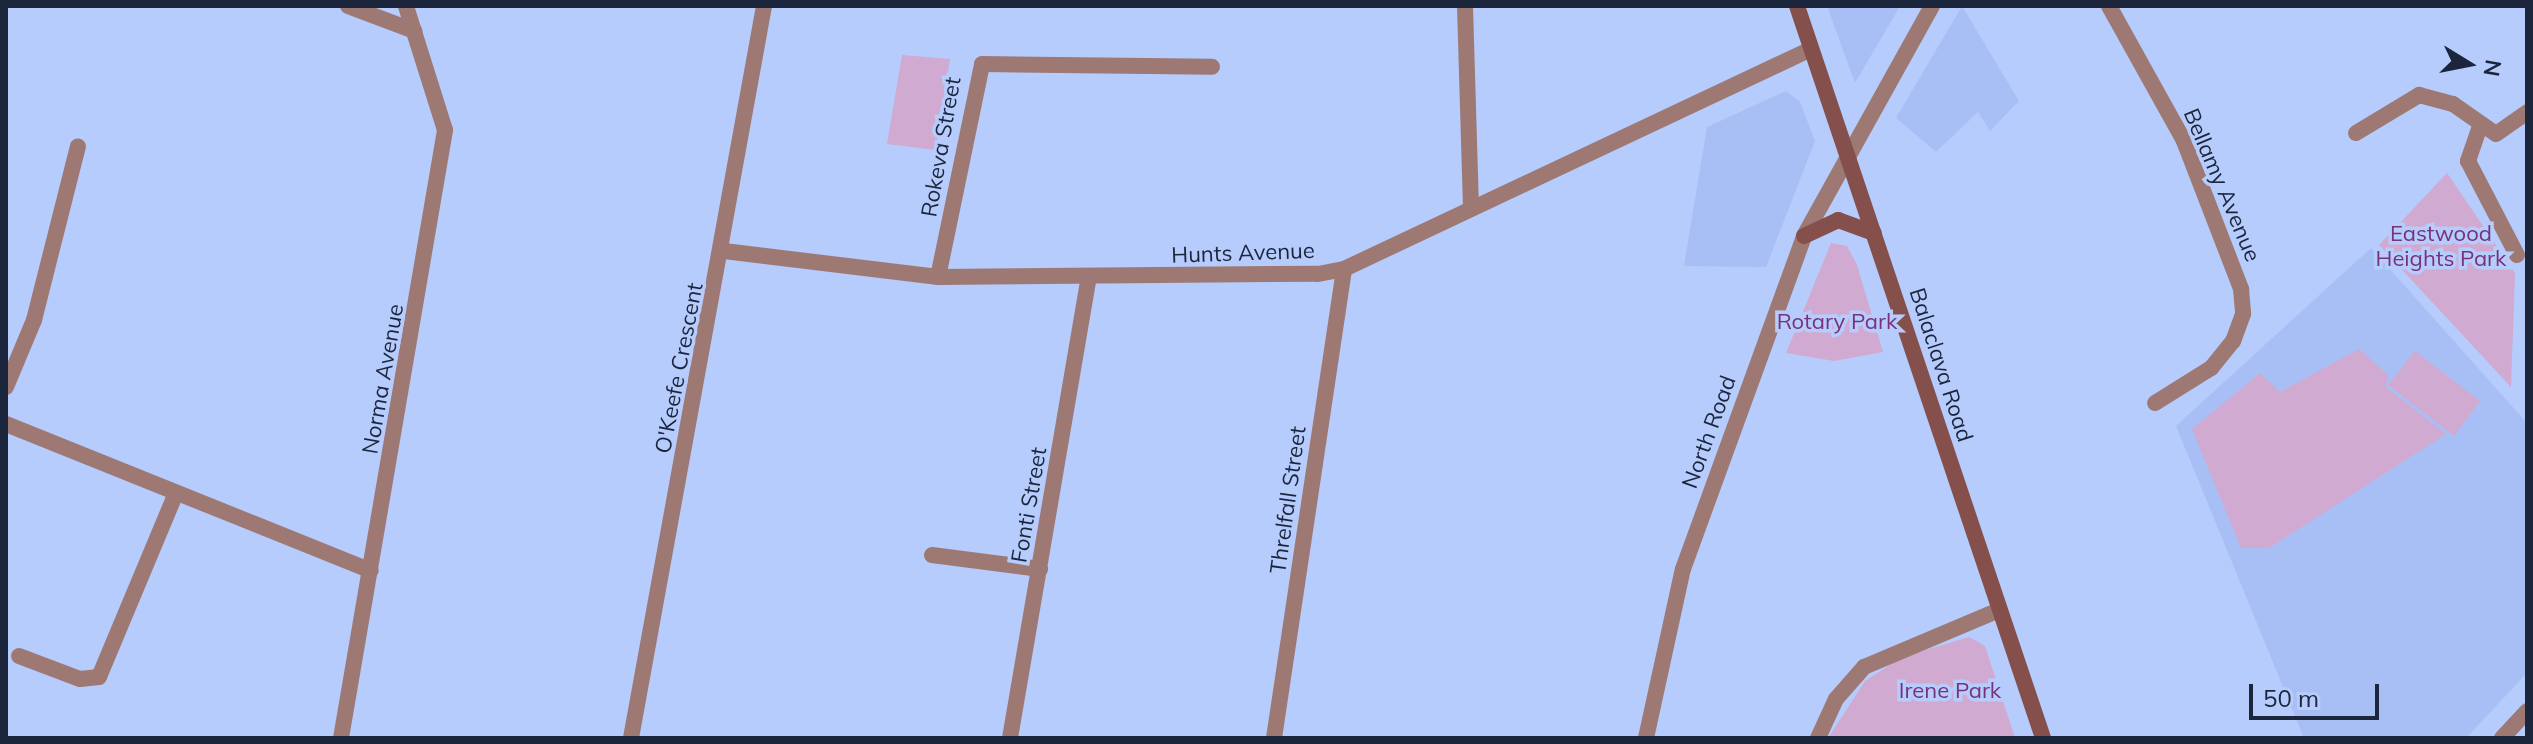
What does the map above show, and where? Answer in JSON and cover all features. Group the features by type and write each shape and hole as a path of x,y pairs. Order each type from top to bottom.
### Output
{"main road":[{"name":"Balaclava Road","path":"1797,6 2043,738"},
{"path":"1804,236 1838,220 1874,233"}],"street":[{"path":"348,6 414,31"},
{"name":"Norma Avenue","path":"341,738 445,130 406,6"},
{"name":"O'Keefe Crescent","path":"631,738 724,251 764,6"},
{"path":"1465,6 1471,207"},
{"name":"North Road","path":"1646,738 1683,569 1804,236 1846,151 1932,6"},
{"name":"Bellamy Avenue","path":"2109,6 2184,141 2241,289 2243,314 2233,341 2211,368 2155,403"},
{"name":"Hunts Avenue","path":"724,251 938,277 1089,278 1344,269 1811,49"},
{"name":"Rokeva Street","path":"938,277 982,64 1212,67"},
{"path":"2356,133 2400,102 2434,94 2479,129 2513,128 2527,112"},
{"path":"2479,129 2468,161 2517,255"},
{"path":"6,387 34,320 78,146"},
{"name":"Threlfall Street","path":"1274,738 1344,269"},
{"name":"Fonti Street","path":"1010,738 1089,278"},
{"path":"6,424 175,495 371,571"},
{"path":"19,656 80,679 99,677 175,495"},
{"path":"932,555 1040,569"},
{"path":"1818,738 1836,699 1864,667 1999,610"},
{"path":"2502,738 2527,711"}],"shaded area":[{"path":"1831,6 1900,6 1855,83 1828,9"},
{"path":"1962,6 2019,101 1990,131 1978,112 1936,152 1896,118"},
{"path":"1786,91 1800,102 1815,141 1766,267 1684,266 1707,127"},
{"path":"2371,248 2527,423 2527,673 2466,738 2304,738 2176,426"}],"green space":[{"path":"902,55 950,59 936,150 887,144"},
{"name":"Eastwood Heights Park","path":"2447,173 2515,273 2511,387 2379,245"},
{"name":"Rotary Park","path":"1831,243 1847,246 1857,265 1883,352 1834,361 1786,353"},
{"path":"2359,349 2388,375 2386,387 2446,434 2269,548 2241,548 2192,429 2260,373 2280,392"},
{"path":"2415,351 2480,401 2454,436 2388,385"},
{"name":"Irene Park","path":"1969,637 1985,646 2015,738 1828,738 1865,681 1902,657"}]}
